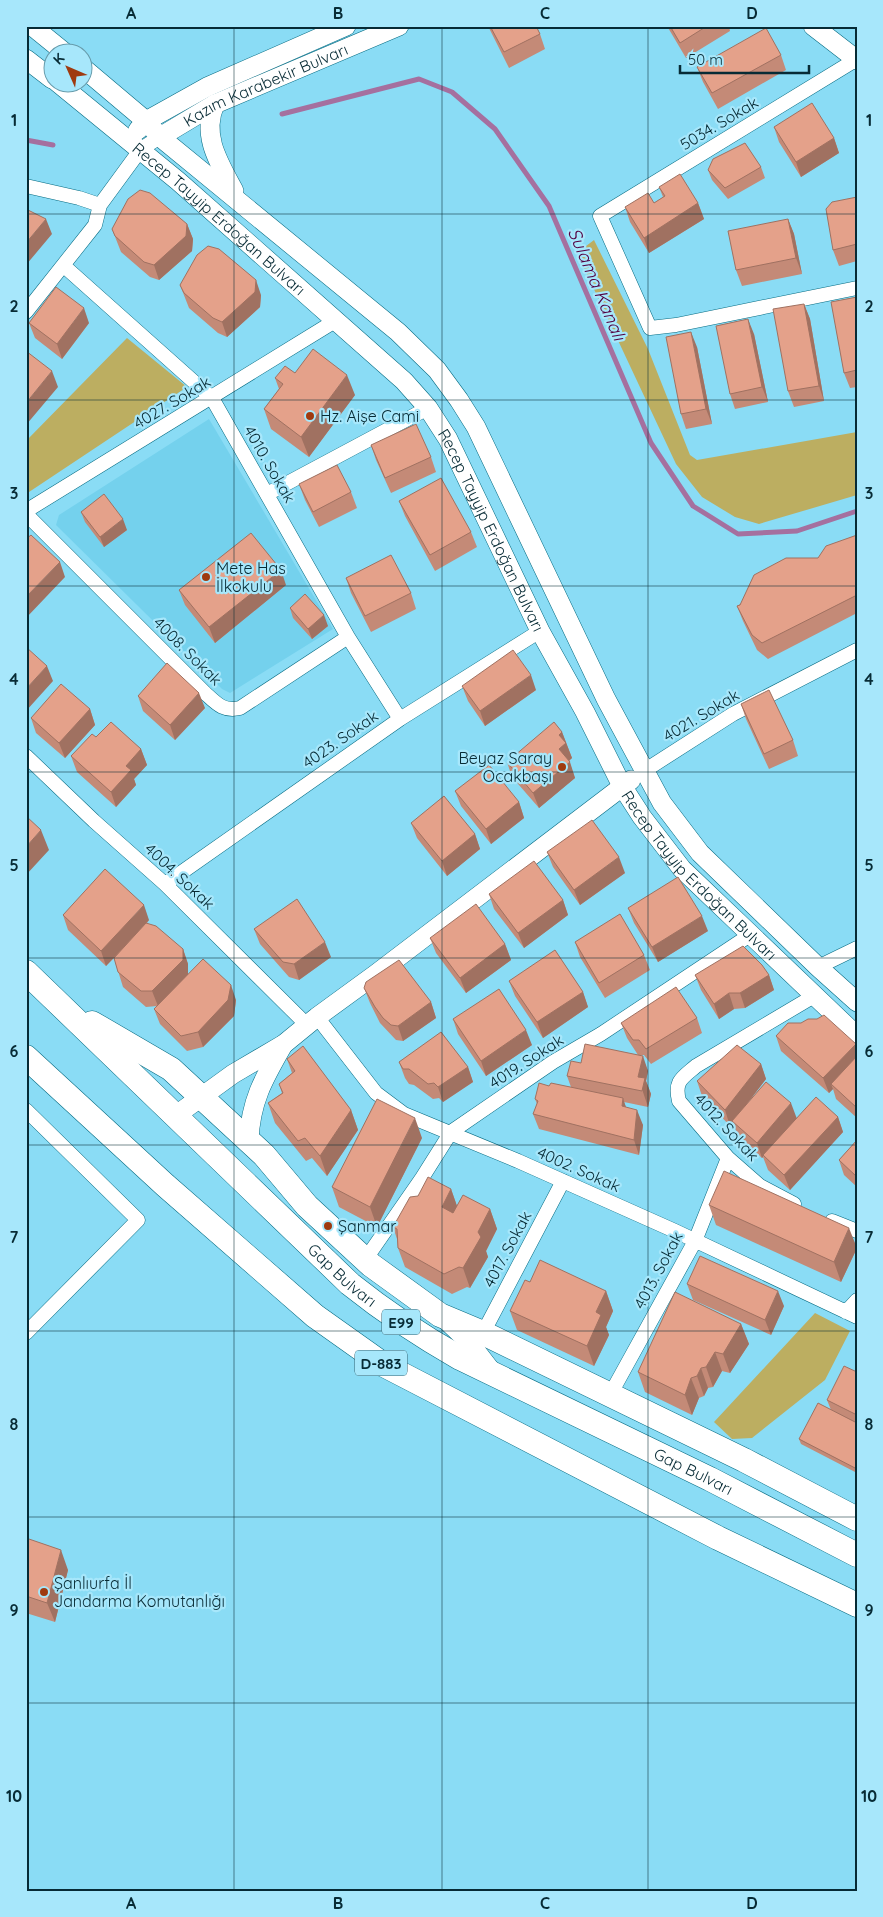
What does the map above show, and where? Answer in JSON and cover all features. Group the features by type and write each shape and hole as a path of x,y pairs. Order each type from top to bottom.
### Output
{"highway":[{"name":"Gap Bulvarı","path":"26,972 350,1284 381,1309 434,1344 495,1376 710,1479 857,1556"},
{"path":"60,1005 171,1069 264,1155 306,1206 365,1260 400,1288 440,1315 483,1333 744,1460 857,1519"},
{"name":"D-883","path":"26,1057 165,1186 315,1316 384,1365 718,1538 798,1576 857,1622"},
{"path":"798,1576 857,1605"}],"main road":[{"path":"32,26 52,42"},
{"name":"Kazım Karabekir Bulvarı","path":"160,136 215,104 399,26"},
{"path":"812,26 857,60"},
{"name":"Kazım Karabekir Bulvarı","path":"135,144 146,121 207,87 342,27"},
{"path":"29,62 42,72"},
{"name":"Recep Tayyip Erdoğan Bulvarı","path":"92,75 146,121 160,136 398,332 437,370 459,400 476,428 606,699 662,803 700,853 857,1002"},
{"name":"Recep Tayyip Erdoğan Bulvarı","path":"70,92 135,144 404,381 428,408 448,438 540,631 622,786 642,817 682,869 857,1036"},
{"path":"215,104 210,114 210,140 220,165 239,200"},
{"path":"175,1116 233,1074 284,1044 644,771"},
{"path":"249,1141 254,1102 261,1084 284,1044"},
{"path":"440,1315 469,1342 495,1376"}],"street":[{"name":"5034. Sokak","path":"857,60 600,216 650,328 676,325 857,288"},
{"path":"26,312 95,225 100,204 135,144 160,136"},
{"path":"26,186 100,204"},
{"name":"4010. Sokak","path":"64,266 212,398 348,637 400,719"},
{"name":"4027. Sokak","path":"26,513 335,321"},
{"path":"267,494 428,408"},
{"name":"4008. Sokak","path":"26,513 205,693 218,705 230,710 240,708 348,637"},
{"name":"4023. Sokak","path":"164,884 400,719 540,631"},
{"name":"4021. Sokak","path":"644,771 733,714 857,650"},
{"name":"4004. Sokak","path":"26,756 312,1021"},
{"name":"4019. Sokak","path":"365,1260 422,1178 451,1132 553,1062 602,1034 750,935"},
{"path":"818,967 857,948"},
{"name":"4012. Sokak","path":"803,1209 760,1186 728,1158 679,1101 676,1091 680,1080 696,1066 814,996"},
{"name":"4002. Sokak","path":"312,1021 376,1093 404,1114 451,1132 695,1240 851,1314"},
{"path":"26,1110 138,1220 26,1333"},
{"name":"4013. Sokak","path":"610,1395 695,1240 728,1158"},
{"name":"4017. Sokak","path":"483,1333 563,1181"},
{"path":"821,1217 857,1231"},
{"path":"851,1314 857,1300"}],"shaded area":[{"path":"594,240 648,349 690,455 697,460 857,432 857,495 759,524 735,517 702,497 676,464 577,253"},
{"path":"127,338 187,387 26,494 26,441"},
{"name":"Mete Has İlkokulu","path":"209,419 333,629 230,693 222,689 56,525 59,515"},
{"path":"815,1313 850,1331 825,1380 752,1438 732,1439 714,1422"}],"building":[{"path":"490,26 536,26 540,34 504,52"},
{"path":"670,26 707,26 680,43"},
{"path":"766,28 781,55 712,93 697,67"},
{"path":"812,103 834,138 796,162 774,127"},
{"path":"745,143 761,167 725,188 708,170 713,159"},
{"path":"680,174 698,203 644,238 625,207 648,193 654,203 665,196 659,187"},
{"path":"140,190 150,193 187,224 186,236 154,265 144,262 115,236 112,229 128,199"},
{"path":"857,197 857,244 833,250 826,209 832,202"},
{"path":"26,209 46,219 26,243"},
{"path":"788,219 796,258 736,270 728,231"},
{"path":"208,246 219,249 256,280 255,292 222,322 213,318 184,293 180,285 197,255"},
{"path":"56,287 84,308 57,344 29,323"},
{"path":"857,297 857,370 844,373 831,302"},
{"path":"804,304 819,386 788,391 773,309"},
{"path":"748,319 762,387 730,394 716,326"},
{"path":"691,332 706,409 681,414 666,337"},
{"path":"313,349 347,375 301,437 264,409 283,384 275,378 285,366 295,373"},
{"path":"26,351 52,371 26,403"},
{"path":"416,424 431,457 385,478 371,445"},
{"path":"337,465 351,492 313,512 299,484"},
{"path":"441,478 471,532 430,555 399,501"},
{"path":"104,494 123,519 100,537 81,512"},
{"path":"251,533 281,570 209,627 179,590"},
{"path":"31,535 60,562 26,597 26,539"},
{"path":"857,535 857,595 762,643 752,635 737,606 740,605 754,575 786,558 818,558 826,546"},
{"path":"391,555 411,593 365,616 346,578"},
{"path":"305,594 324,615 308,629 290,608"},
{"path":"26,647 47,666 26,689"},
{"path":"513,650 531,675 480,711 462,686"},
{"path":"167,663 199,693 170,725 138,696"},
{"path":"61,684 90,709 59,743 31,718"},
{"path":"769,690 793,740 764,754 741,704"},
{"path":"111,722 141,749 126,766 131,770 111,792 71,756 92,734 96,737"},
{"path":"554,722 562,732 559,735 566,743 559,749 570,762 533,793 507,762"},
{"path":"489,765 519,802 486,829 455,791"},
{"path":"444,796 475,834 442,861 411,823"},
{"path":"26,816 41,830 26,847"},
{"path":"592,820 619,857 574,890 547,852"},
{"path":"534,861 563,900 518,933 489,894"},
{"path":"105,869 144,905 101,951 63,915"},
{"path":"678,877 702,916 652,947 628,908"},
{"path":"297,899 325,942 294,964 283,962 254,929"},
{"path":"476,904 505,944 460,978 430,938"},
{"path":"620,914 644,955 599,983 575,942"},
{"path":"146,923 156,926 183,949 183,960 152,991 141,991 118,972 114,958"},
{"path":"743,946 769,975 740,993 729,993 714,1004 695,975"},
{"path":"555,950 583,992 537,1022 509,981"},
{"path":"203,959 231,985 228,1000 198,1032 181,1036 154,1009"},
{"path":"399,960 431,1002 398,1026 391,1025 383,1018 364,988 366,982"},
{"path":"676,987 697,1018 646,1049 639,1040 633,1040 621,1023"},
{"path":"499,989 526,1030 481,1061 453,1019"},
{"path":"824,1015 856,1044 823,1078 776,1036 788,1023 801,1023"},
{"path":"441,1032 468,1067 438,1087 434,1083 428,1084 409,1069 403,1069 399,1062"},
{"path":"585,1044 643,1056 638,1077 645,1078 642,1091 567,1076 571,1061 581,1063"},
{"path":"737,1045 761,1064 725,1110 697,1081"},
{"path":"303,1046 351,1110 320,1156 305,1138 298,1141 268,1103 283,1093 279,1084 295,1071 287,1059"},
{"path":"857,1056 857,1108 831,1084"},
{"path":"766,1082 791,1103 757,1143 732,1121"},
{"path":"539,1083 549,1086 551,1083 623,1098 622,1106 637,1110 634,1140 533,1114 538,1101 535,1099"},
{"path":"816,1097 838,1117 784,1175 763,1155"},
{"path":"377,1099 415,1118 370,1207 332,1187"},
{"path":"857,1140 857,1177 839,1160"},
{"path":"724,1171 849,1228 834,1262 709,1205"},
{"path":"428,1177 451,1189 442,1207 453,1213 463,1195 490,1209 478,1232 481,1237 463,1268 459,1267 444,1274 398,1248 397,1229 393,1227 410,1197 418,1196"},
{"path":"700,1256 778,1291 765,1320 687,1284"},
{"path":"540,1260 606,1291 596,1312 601,1315 587,1346 510,1311 525,1280 530,1282"},
{"path":"675,1292 741,1324 723,1354 715,1352 706,1367 701,1368 697,1376 691,1378 685,1395 638,1372"},
{"path":"844,1366 857,1372 857,1415 827,1400"},
{"path":"818,1403 857,1423 857,1469 799,1439"},
{"path":"26,1538 61,1550 47,1603 26,1596"}],"waterway":[{"name":"Sulama Kanalı","path":"282,114 419,79 452,92 495,129 549,206 651,443 693,506 738,534 797,531 857,511"},
{"name":"Sulama Kanalı","path":"26,140 53,145"}],"place":[{"name":"Hz. Aişe Cami","path":"310,416"},
{"name":"Mete Has İlkokulu","path":"206,577"},
{"name":"Beyaz Saray Ocakbaşı","path":"562,767"},
{"name":"Şanmar","path":"328,1226"},
{"name":"Şanlıurfa İl Jandarma Komutanlığı","path":"44,1592"}]}
